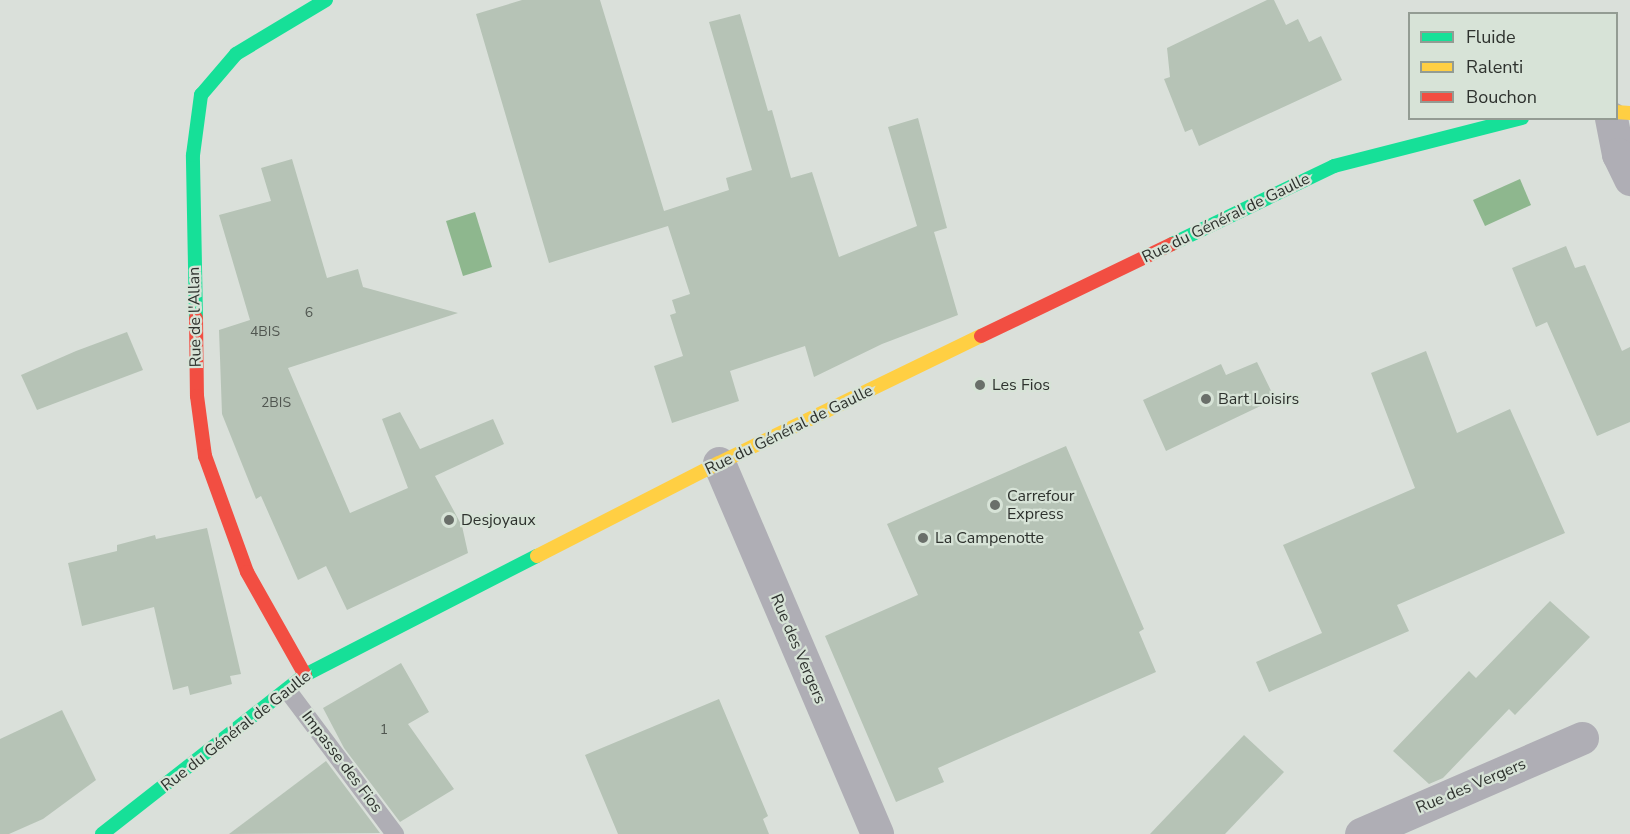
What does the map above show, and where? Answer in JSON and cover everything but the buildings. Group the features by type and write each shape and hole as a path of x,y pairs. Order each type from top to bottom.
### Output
{"main road":[{"name":"Rue de l'Allan","path":"305,675 247,572 205,456 197,396 193,155 201,95 237,54 326,0"},
{"name":"Rue du Général de Gaulle","path":"102,834 288,691 305,675 719,463 1334,166 1514,120"}],"street":[{"path":"1611,120 1618,154 1630,179"},
{"name":"Rue des Vergers","path":"719,463 877,834"},
{"name":"Rue des Vergers","path":"1361,834 1582,738"}],"lane":[{"name":"Impasse des Fios","path":"288,691 395,834"}],"shaded area":[{"path":"1520,179 1531,205 1485,226 1473,200"},
{"path":"475,212 492,267 463,276 446,221"}],"traffic: fast":[{"path":"196,318 193,155 201,95 236,54 326,0"},
{"path":"1172,244 1334,166 1514,120"},
{"path":"102,834 305,675 537,556"}],"traffic: slow":[{"path":"1618,112 1630,113"},
{"path":"537,556 719,463 981,336"}],"traffic: jam":[{"path":"981,336 1172,244"},
{"path":"196,318 197,396 205,456 247,572 305,675"}],"place":[{"name":"Les Fios","path":"980,385"},
{"name":"Bart Loisirs","path":"1206,399"},
{"name":"Carrefour Express","path":"995,505"},
{"name":"Desjoyaux","path":"449,520"},
{"name":"La Campenotte","path":"923,538"}]}
